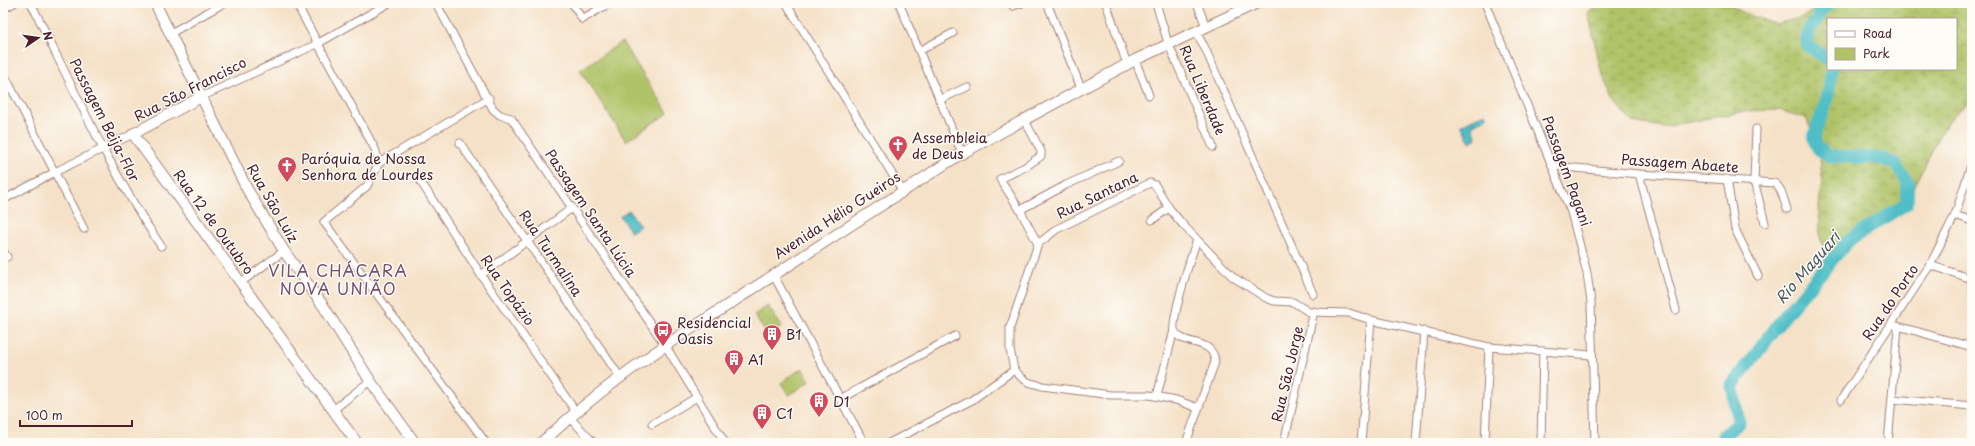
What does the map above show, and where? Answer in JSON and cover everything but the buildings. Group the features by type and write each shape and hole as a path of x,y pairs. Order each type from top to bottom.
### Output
{"main road":[{"name":"Rua São Luíz","path":"155,3 247,189 284,251 324,307 370,380 415,443"},
{"name":"Avenida Hélio Gueiros","path":"541,443 572,414 665,345 902,190 962,153 1081,88 1168,43 1206,27 1244,6 1257,3"},
{"name":"Rua São Francisco","path":"134,134 201,97"},
{"name":"Rua 12 de Outubro","path":"134,134 357,443"}],"street":[{"path":"3,9 14,3"},
{"name":"Passagem Beija-Flor","path":"31,3 103,148 140,216 161,246"},
{"path":"171,33 224,3"},
{"path":"296,3 375,149 379,163"},
{"name":"Rua São Francisco","path":"201,97 318,44 389,3"},
{"name":"Passagem Santa Lúcia","path":"436,3 489,98 495,112 511,118 665,345 725,443"},
{"path":"572,3 582,19 610,3"},
{"path":"786,3 902,190"},
{"path":"899,3 962,153"},
{"path":"1013,6 1022,3"},
{"path":"1047,3 1081,88"},
{"path":"1106,3 1131,62 1148,95"},
{"name":"Rua Liberdade","path":"1156,3 1168,43 1213,147"},
{"path":"1197,3 1206,27"},
{"name":"Passagem Pagani","path":"1485,3 1554,166 1571,212 1587,273 1591,302 1595,443"},
{"path":"1196,31 1216,73 1313,294"},
{"path":"919,50 954,33"},
{"path":"3,72 84,229"},
{"path":"939,100 967,87"},
{"path":"486,443 324,222 367,186 379,163 489,98"},
{"path":"1024,119 1041,151 1041,156 1025,167 1000,179 1020,210 1038,244 1010,328 1010,349 1014,370 1028,382 1085,392 1157,396 1176,400 1198,408"},
{"path":"1756,129 1754,181 1765,223"},
{"name":"Rua São Francisco","path":"4,198 134,134"},
{"name":"Rua Turmalina","path":"460,143 620,377"},
{"name":"Rua Santana","path":"1020,210 1066,185 1119,161"},
{"name":"Rua do Porto","path":"1841,400 1930,265 1955,215 1972,165"},
{"name":"Passagem Abaete","path":"1554,166 1638,174 1727,179 1777,184 1787,210"},
{"path":"1638,174 1676,310"},
{"path":"1727,179 1735,228 1758,276"},
{"name":"Rua Topázio","path":"421,182 572,414 594,443"},
{"name":"Rua Santana","path":"1038,244 1057,229 1150,183 1155,185 1168,208"},
{"path":"481,275 572,208"},
{"path":"1152,220 1168,208 1233,277 1255,292 1274,301 1293,302 1309,312 1349,313 1370,320 1489,346 1592,355"},
{"path":"1955,215 1972,221"},
{"path":"1157,396 1174,330 1174,322 1197,240"},
{"path":"240,282 284,251"},
{"path":"1930,265 1972,279"},
{"path":"773,274 864,443"},
{"name":"Rua São Jorge","path":"1284,443 1314,311"},
{"path":"1361,443 1370,320"},
{"path":"1890,324 1972,347"},
{"path":"1888,443 1898,327"},
{"path":"1174,330 1180,337 1209,349 1214,355 1215,362 1186,443"},
{"path":"1416,443 1424,331"},
{"path":"840,399 955,336"},
{"path":"1485,443 1489,346"},
{"path":"1541,443 1543,351"},
{"path":"889,443 972,400 1014,370"},
{"path":"332,410 370,380"},
{"path":"652,424 697,397"},
{"path":"1892,399 1972,406"}],"green space":[{"path":"1599,3 1727,3 1746,14 1776,24 1803,17 1824,3 1972,3 1972,101 1948,122 1933,148 1920,176 1903,202 1880,224 1838,257 1826,256 1820,237 1819,207 1822,178 1819,148 1806,118 1778,110 1747,111 1663,127 1632,122 1613,100 1601,71 1588,12"},
{"path":"622,42 668,113 626,141 580,70"},
{"path":"768,306 782,327 768,336 754,315"},
{"path":"802,368 810,381 789,395 781,383"}],"water":[{"path":"1485,113 1487,117 1472,126 1477,138 1470,142 1461,125"},
{"path":"629,210 640,226 631,232 620,216"}],"waterway":[{"name":"Rio Maguari","path":"1827,58 1807,45 1807,37 1810,28 1816,22 1820,11 1831,3"},
{"name":"Rio Maguari","path":"1724,443 1724,435 1739,423 1732,386 1786,314 1848,241 1907,203 1908,182 1895,164 1879,158 1828,156 1816,145 1815,134 1827,99 1831,70"}],"place":[{"name":"Assembleia de Deus","path":"898,162"},
{"name":"Paróquia de Nossa Senhora de Lourdes","path":"287,183"},
{"name":"Residencial Oasis","path":"663,347"},
{"name":"B1","path":"772,351"},
{"name":"A1","path":"734,376"},
{"name":"D1","path":"819,418"},
{"name":"C1","path":"762,430"}],"district":[{"name":"VILA CHÁCARA NOVA UNIÃO","path":"338,279"}]}
